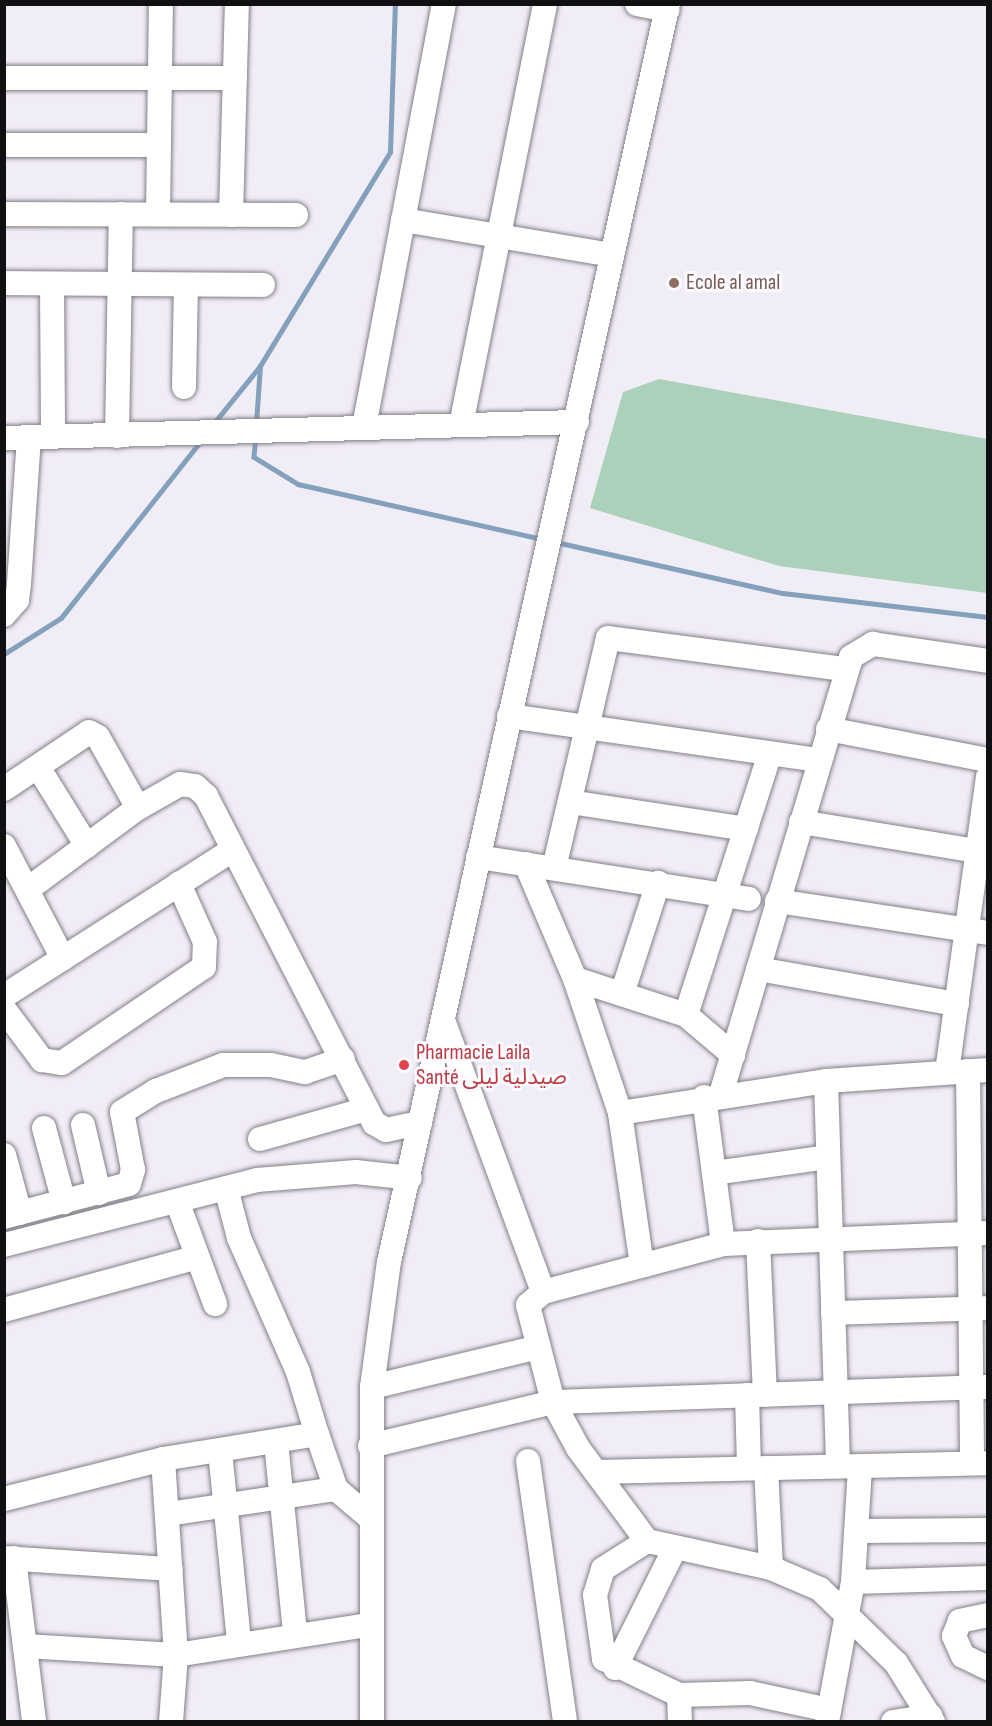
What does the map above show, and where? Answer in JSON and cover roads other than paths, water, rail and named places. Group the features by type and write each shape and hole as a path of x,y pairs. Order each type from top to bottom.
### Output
{"street":[{"path":"158,214 160,4"},
{"path":"231,215 237,4"},
{"path":"364,427 444,4"},
{"path":"461,425 545,4"},
{"path":"372,1722 368,1625 372,1387 389,1262 410,1178 420,1123 556,503 578,422 667,7 637,4"},
{"path":"4,78 235,78"},
{"path":"4,145 159,145"},
{"path":"4,214 296,215"},
{"path":"117,436 122,214"},
{"path":"403,220 612,255"},
{"path":"4,283 263,285"},
{"path":"52,284 53,437"},
{"path":"184,387 186,285"},
{"path":"4,438 578,422"},
{"path":"4,615 17,600 20,584 29,438"},
{"path":"554,868 608,638 845,669"},
{"path":"723,1244 714,1173 713,1096 733,1055 845,669 860,649 873,644 987,661"},
{"path":"509,716 819,760"},
{"path":"828,729 987,760"},
{"path":"4,789 83,734 94,734 138,808"},
{"path":"686,1015 770,754"},
{"path":"38,766 87,846"},
{"path":"596,1472 980,1463 979,1233 968,1071 957,1004 977,931 987,777"},
{"path":"28,889 138,808 180,784 195,786 206,796 232,850 379,1129 420,1123"},
{"path":"570,802 746,830"},
{"path":"801,822 982,852"},
{"path":"4,846 63,959"},
{"path":"4,996 232,850"},
{"path":"478,857 658,883 749,899"},
{"path":"526,864 575,979 620,1113 642,1265"},
{"path":"622,994 658,883"},
{"path":"4,1009 42,1060 62,1063 204,967 205,942 179,884"},
{"path":"777,901 977,931"},
{"path":"758,969 957,1004"},
{"path":"575,979 686,1015 733,1055"},
{"path":"443,1020 543,1292"},
{"path":"4,1155 12,1215 99,1193 131,1182 122,1112 156,1091 223,1065 271,1065 305,1072 343,1059"},
{"path":"620,1113 713,1096 826,1081 968,1071"},
{"path":"647,1541 609,1563 595,1595 604,1659 615,1668 679,1695 750,1692 828,1716 853,1582 858,1531 836,1392 826,1081"},
{"path":"260,1139 367,1109"},
{"path":"82,1125 99,1193"},
{"path":"44,1128 64,1202"},
{"path":"714,1173 828,1157"},
{"path":"4,1245 257,1180 356,1172 410,1178"},
{"path":"225,1188 239,1238 298,1372 336,1489 369,1517"},
{"path":"177,1201 194,1258 215,1304"},
{"path":"893,1722 932,1719 909,1679 846,1610 814,1586 771,1568 674,1550 647,1541 596,1472 553,1402 528,1305 543,1292 723,1244 979,1233"},
{"path":"758,1241 756,1395 758,1468 771,1568"},
{"path":"4,1311 194,1258"},
{"path":"833,1313 979,1309"},
{"path":"372,1387 538,1347"},
{"path":"370,1446 553,1402 979,1387"},
{"path":"4,1499 163,1459 317,1434"},
{"path":"276,1442 296,1633"},
{"path":"220,1451 239,1643"},
{"path":"163,1459 177,1655 171,1722"},
{"path":"528,1461 565,1722"},
{"path":"168,1514 227,1509 336,1489"},
{"path":"858,1531 987,1530"},
{"path":"615,1668 674,1550"},
{"path":"34,1722 25,1646 9,1558 171,1569"},
{"path":"853,1582 987,1578"},
{"path":"987,1615 960,1621 954,1635 963,1656 987,1668"},
{"path":"25,1646 177,1655 296,1633 368,1625"},
{"path":"679,1695 680,1722"}],"waterway":[{"path":"214,423 260,366 390,152 395,4"},
{"path":"256,423 260,366"},
{"path":"256,437 254,457 298,484 542,539"},
{"path":"4,654 61,618 200,442"},
{"path":"556,542 783,593 988,617"}],"place":[{"name":"Ecole al amal","path":"674,283"},
{"name":"Pharmacie Laila Santé صيدلية ليلى","path":"404,1065"}]}
